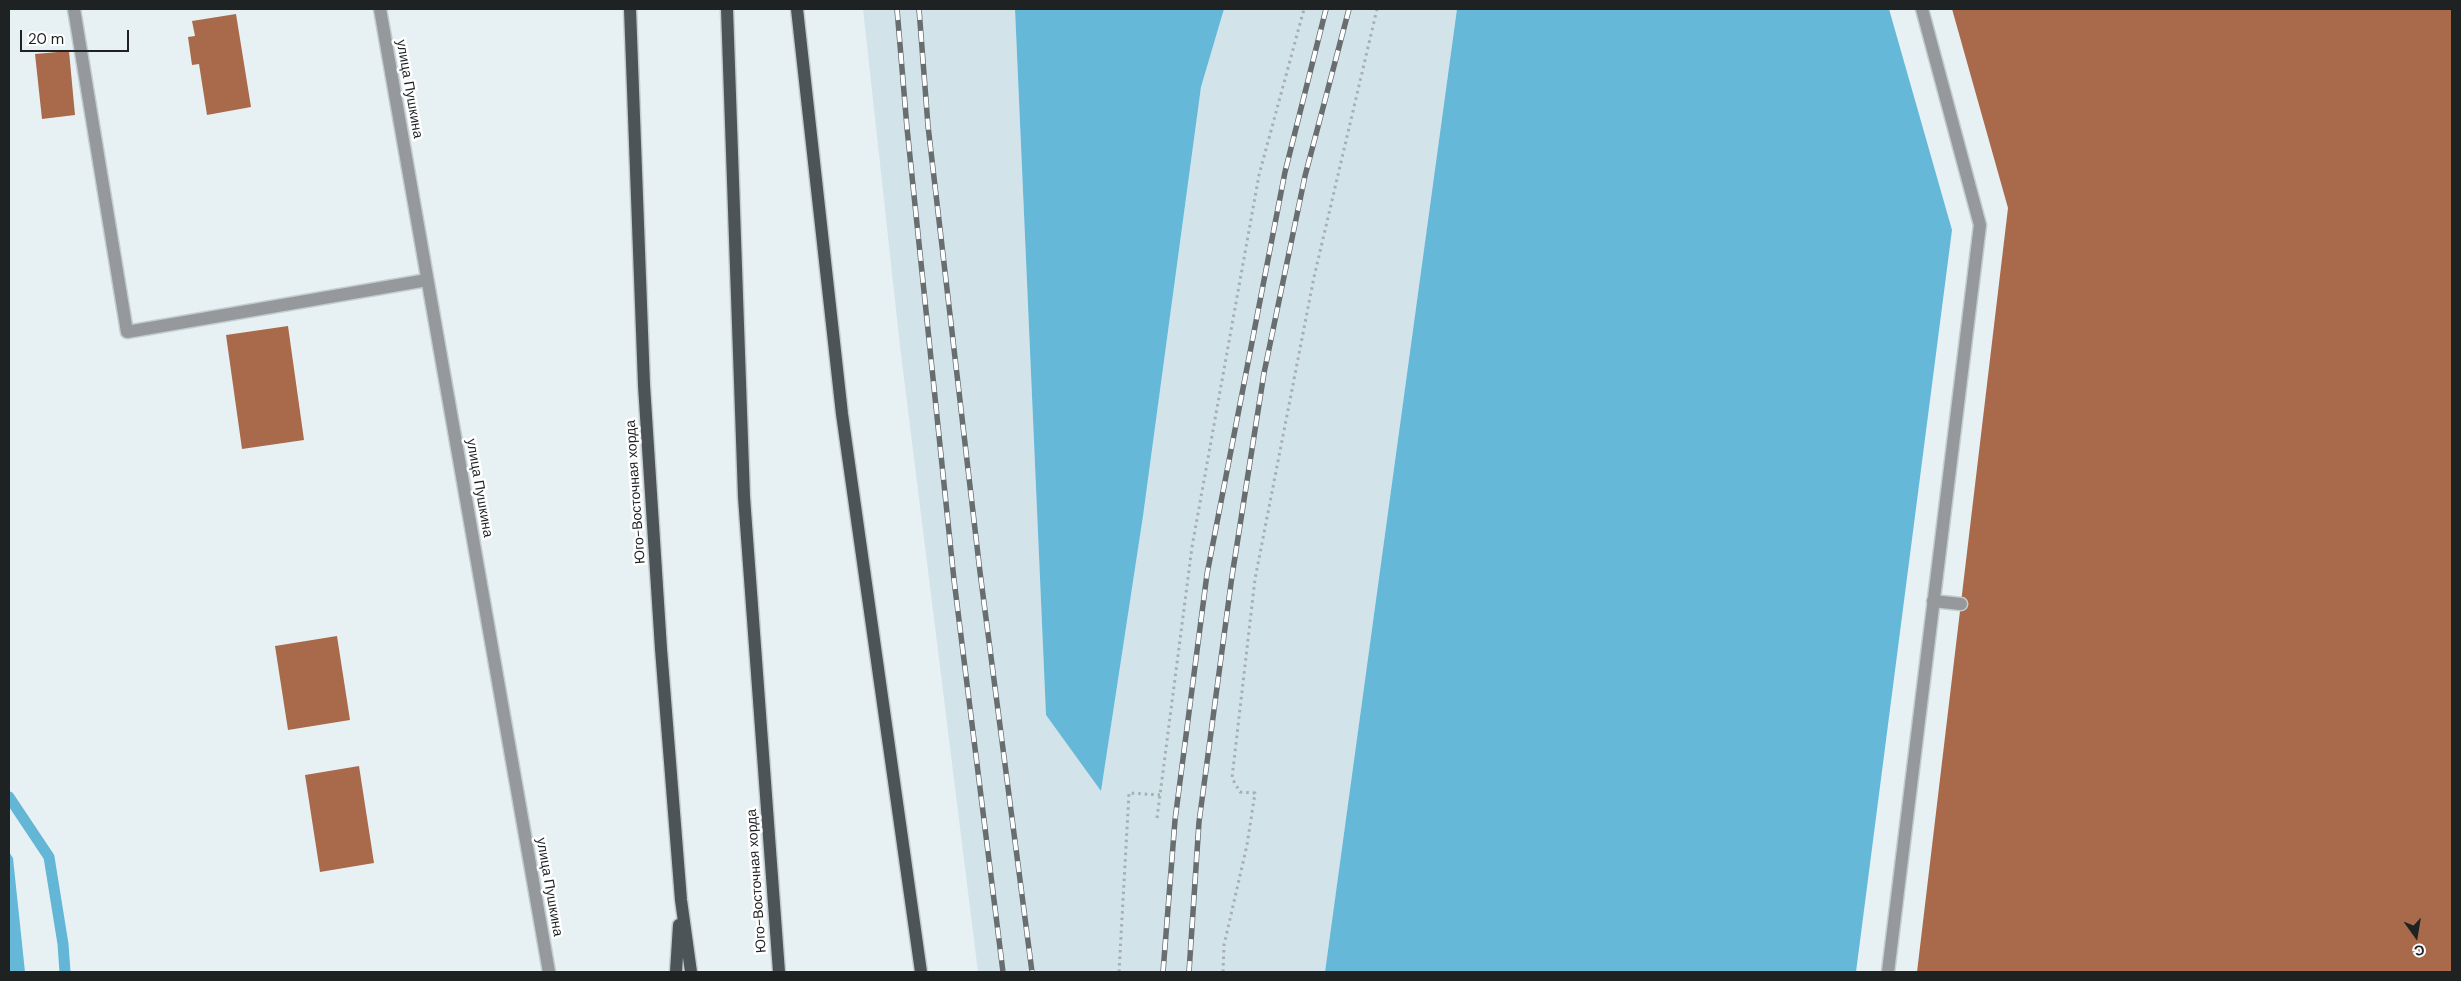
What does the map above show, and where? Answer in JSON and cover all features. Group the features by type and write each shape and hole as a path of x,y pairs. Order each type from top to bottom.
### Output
{"main road":[{"name":"Юго-Восточная хорда","path":"630,9 644,386 680,900 692,972"},
{"name":"Юго-Восточная хорда","path":"727,9 744,497 780,972"},
{"path":"797,9 842,414 896,808 921,972"},
{"path":"676,972 680,900"}],"street":[{"path":"74,9 127,332 428,280"},
{"name":"улица Пушкина","path":"380,9 549,972"},
{"path":"1888,972 1980,225 1922,9"},
{"path":"1933,601 1961,604"}],"path":[{"path":"1157,818 1192,547 1259,175 1304,9"},
{"path":"1223,972 1224,945 1248,845 1255,792 1240,792 1232,778 1255,579 1314,277 1377,9"},
{"path":"1119,972 1129,793 1160,795"}],"shaded area":[{"path":"863,9 1015,9 1046,715 1101,790 1143,516 1201,87 1224,9 1457,9 1325,972 978,972 900,346"},
{"path":"1015,9 1224,9 1201,87 1143,516 1101,791 1046,715"},
{"path":"1457,9 1889,9 1952,230 1856,972 1325,972"},
{"path":"9,852 13,858 25,972 9,972"}],"building":[{"path":"1952,9 2452,9 2452,972 1917,972 2008,208"},
{"path":"236,14 251,107 207,115 199,64 192,65 188,37 195,36 192,21"},
{"path":"69,51 75,115 42,119 35,54"},
{"path":"288,326 304,440 242,449 226,335"},
{"path":"337,636 350,720 288,730 275,646"},
{"path":"359,766 374,863 320,872 305,775"}],"waterway":[{"path":"9,797 49,857 63,944 65,972"}],"railway":[{"path":"897,9 907,128 954,580 1003,972"},
{"path":"919,9 928,126 980,572 1032,972"},
{"path":"1163,972 1175,820 1207,574 1285,172 1326,9"},
{"path":"1189,972 1199,822 1232,576 1264,373 1305,176 1349,9"}]}
